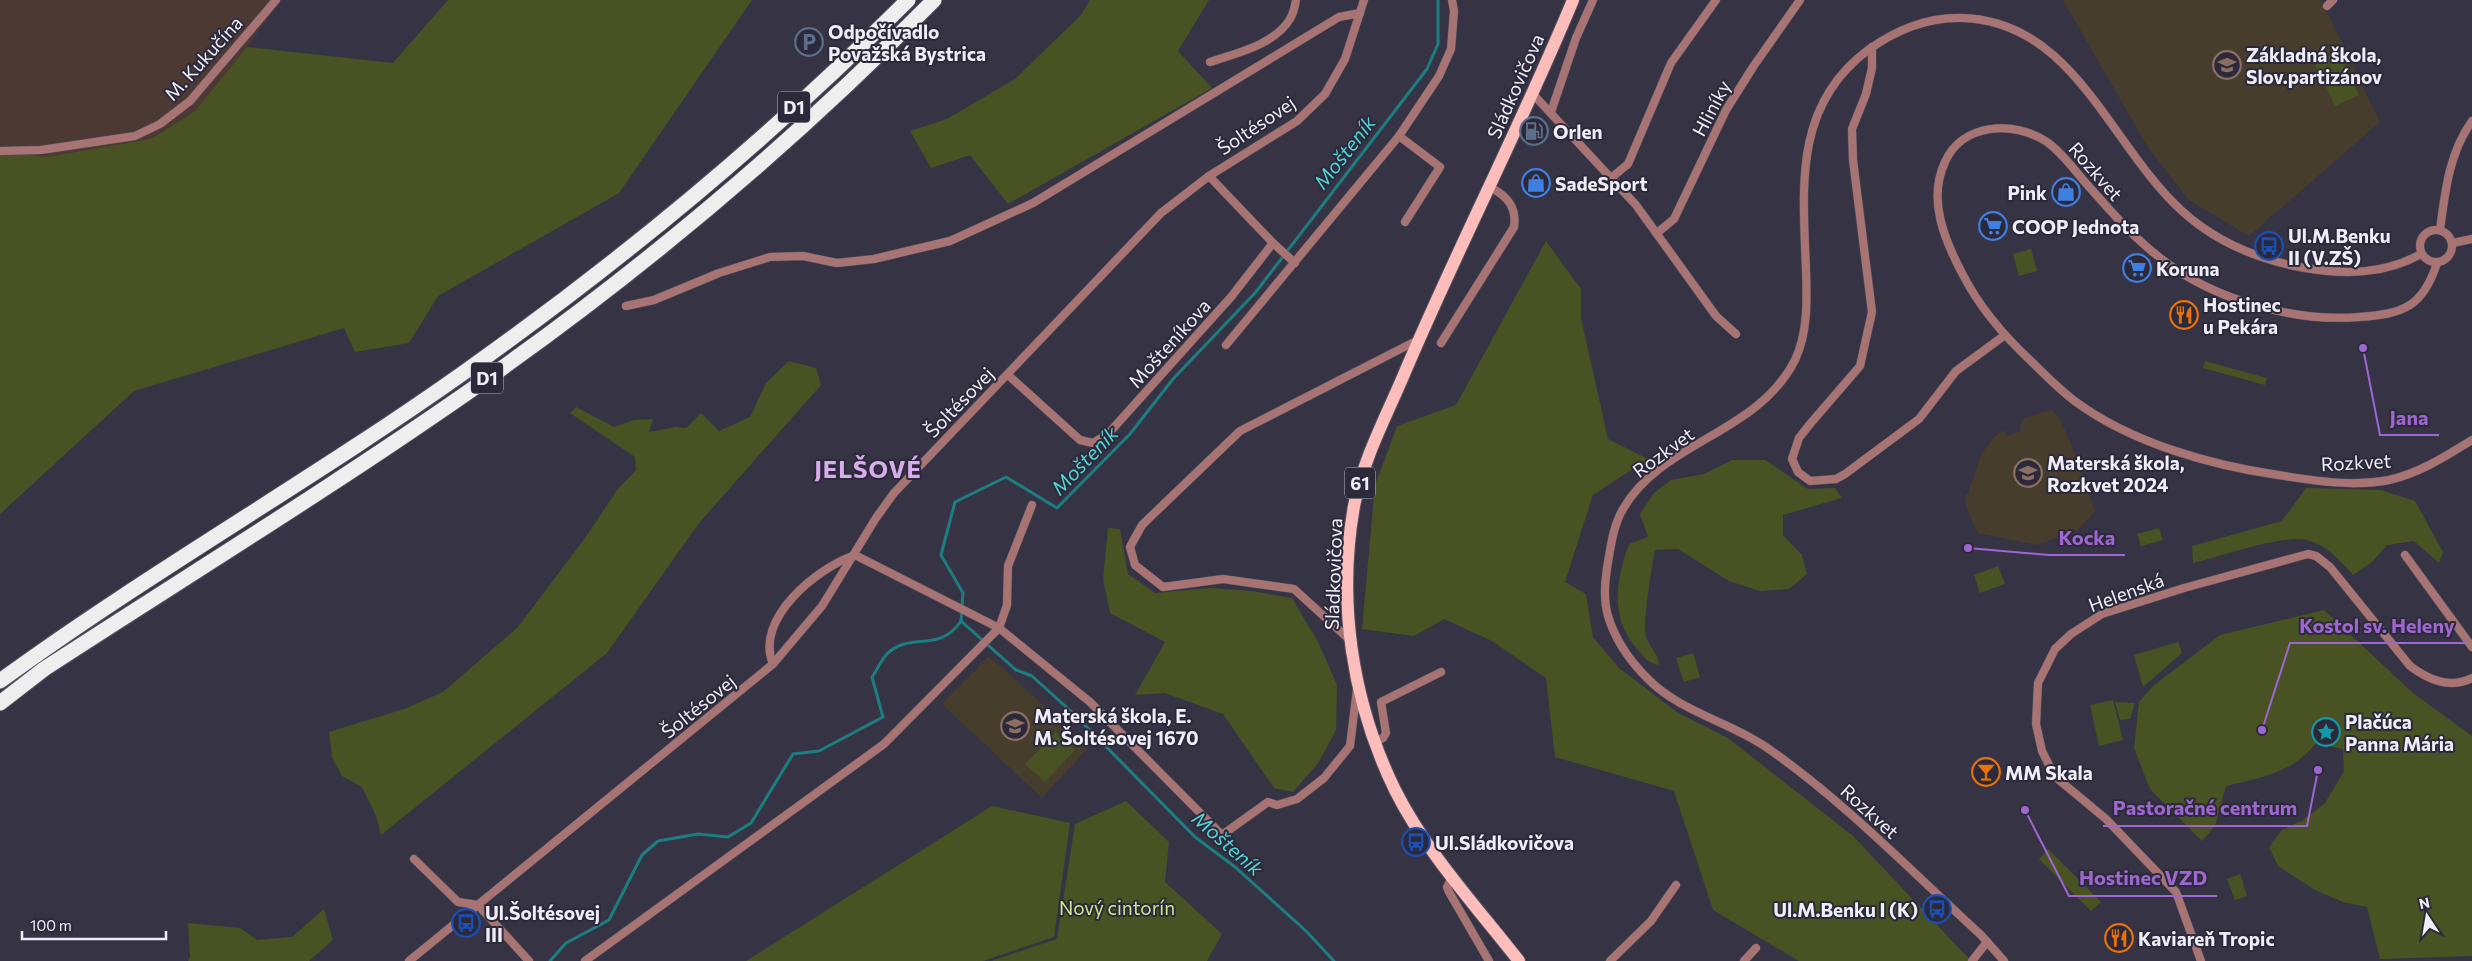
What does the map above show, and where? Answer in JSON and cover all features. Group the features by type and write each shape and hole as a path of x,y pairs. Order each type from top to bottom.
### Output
{"highway":[{"name":"D1","path":"0,681 87,620 390,423 527,327 597,274 727,168 836,70 908,0"},
{"name":"D1","path":"0,703 74,650 333,484 539,341 681,229 739,180 848,83 934,0"}],"main road":[{"name":"Sládkovičova","path":"1519,961 1452,876 1406,811 1374,742 1357,684 1350,640 1348,587 1351,526 1355,503 1369,456 1419,340 1490,187 1573,0"}],"street":[{"name":"M. Kukučína","path":"0,151 42,150 135,136 160,124 190,101 276,0"},
{"path":"1210,62 1258,45 1276,34 1290,19 1296,0"},
{"name":"Šoltésovej","path":"409,961 774,664 814,617 855,555 878,513 894,492 1161,213 1209,176 1296,121 1325,94 1345,59 1364,0"},
{"path":"1226,345 1296,263 1399,136 1439,76 1451,50 1454,11 1452,0"},
{"name":"Sládkovičova","path":"1551,112 1576,38 1593,0"},
{"path":"1611,178 1628,164 1671,64 1716,0"},
{"name":"Hliníky","path":"1657,233 1674,220 1726,110 1752,67 1800,0"},
{"path":"2327,6 2333,0"},
{"path":"626,306 654,300 719,273 770,257 802,256 838,263 874,259 950,241 1033,203 1339,17 1360,13"},
{"name":"Rozkvet","path":"2004,961 1987,942 1852,816 1805,776 1762,744 1694,710 1648,680 1624,651 1609,621 1604,587 1610,545 1623,508 1639,489 1670,462 1755,409 1788,373 1798,355 1803,337 1807,297 1803,198 1804,164 1809,138 1822,105 1838,80 1855,60 1888,36 1918,23 1954,17 1984,20 2012,28 2054,54 2085,88 2152,178 2180,210 2230,245 2287,265 2324,271 2364,272 2404,264 2421,254"},
{"path":"1872,47 1872,68 1866,94 1852,129 1853,160 1872,312 1860,366 1799,438 1792,459 1798,472 1810,481 1823,482 1836,479 1845,474 1919,419 1956,371 2005,335"},
{"path":"1531,92 1636,205 1716,316 1736,334"},
{"path":"2440,230 2446,187 2456,152 2472,121"},
{"name":"Rozkvet","path":"2437,263 2430,284 2418,301 2399,312 2358,317 2311,318 2240,300 2204,285 2148,251 2118,221 2056,149 2028,133 1992,128 1973,134 1953,148 1944,164 1938,207 1948,247 1969,287 2005,335 2058,387 2082,406 2149,441 2221,464 2323,482 2384,481 2430,466 2472,440"},
{"path":"1399,136 1440,167 1405,222"},
{"path":"1209,176 1273,243 1296,263"},
{"path":"1440,343 1514,227 1513,209 1508,198 1490,187"},
{"path":"2431,230 2440,230 2449,235 2453,243 2452,252 2446,260 2437,263 2428,260 2421,254 2420,244 2423,236 2431,230"},
{"path":"2453,243 2472,239"},
{"name":"Mošteníkova","path":"1008,374 1080,440 1093,443 1108,434 1121,420 1231,297 1273,243"},
{"path":"1350,640 1294,589 1223,579 1163,587 1135,565 1130,547 1142,525 1240,431 1419,340"},
{"path":"585,961 884,744 999,628 1007,605 1008,566 1032,505"},
{"name":"Helenská","path":"2201,961 2176,892 2106,819 2059,780 2042,751 2036,724 2036,690 2050,656 2064,640 2081,627 2113,610 2308,554 2316,556 2330,567 2410,666 2425,676 2440,682 2457,682 2472,678"},
{"path":"774,664 768,652 768,642 778,614 821,572 836,562 855,555 999,628 1090,702 1222,835 1268,802 1277,805 1297,799 1324,778 1350,746 1357,684"},
{"path":"2405,555 2472,647"},
{"path":"1374,742 1383,738 1386,733 1381,702 1441,672"},
{"path":"414,859 458,902 478,905 529,961"},
{"path":"1452,876 1447,888 1489,961"},
{"path":"1610,961 1651,921 1676,885"},
{"path":"1972,961 1987,942"},
{"path":"1744,961 1756,948"}],"shaded area":[{"path":"0,0 281,0 247,47 195,111 151,139 46,157 0,151"},
{"name":"Základná škola, Slov.partizánov","path":"2063,0 2321,0 2380,122 2249,236 2189,200 2149,149"},
{"name":"Materská škola, Rozkvet 2024","path":"2051,410 2059,417 2076,456 2095,511 2078,530 2037,545 1978,533 1967,509 1965,494 1970,493 1969,490 1982,453 1993,438 2003,430 2007,436 2021,431 2020,426 2024,418"},
{"name":"Materská škola, E. M. Šoltésovej 1670","path":"988,657 1002,667 1088,748 1042,798 942,704"}],"green space":[{"path":"448,0 752,0 619,193 438,296 409,343 355,352 344,328 134,391 0,514 0,151 46,157 151,139 195,111 247,47 393,63"},
{"path":"1090,0 1209,0 1178,51 1212,88 1008,204 970,155 931,168 910,131 947,119 1015,79 1081,15"},
{"path":"2339,51 2359,95 2335,106 2314,62"},
{"path":"1546,241 1581,289 1581,318 1608,439 1648,459 1593,495 1565,582 1586,594 1593,637 1619,668 1678,713 1728,738 1853,836 1971,961 1799,961 1713,910 1674,791 1555,757 1546,678 1492,641 1444,619 1414,636 1362,629 1375,485 1397,426 1456,405"},
{"path":"2031,249 2037,271 2019,276 2013,254"},
{"path":"789,361 816,368 821,385 699,523 607,653 381,835 376,816 362,787 342,776 332,757 329,732 404,709 443,692 518,627 585,538 617,490 636,470 635,457 570,413 576,407 614,427 634,420 653,419 649,432 676,427 686,428 701,413 719,431 750,417 766,383"},
{"path":"2205,361 2267,378 2265,385 2203,368"},
{"path":"1732,460 1765,460 1808,489 1835,488 1842,498 1783,515 1783,535 1802,555 1807,574 1789,589 1760,591 1729,581 1678,549 1655,550 1645,621 1646,637 1657,657 1659,665 1652,663 1647,660 1629,638 1619,612 1618,585 1629,544 1648,537 1640,514 1654,493 1671,480 1704,474"},
{"path":"2306,488 2381,490 2415,501 2443,552 2439,563 2414,541 2387,545 2372,562 2353,575 2338,559 2320,545 2307,540 2296,539 2267,543 2193,563 2192,546 2282,521"},
{"path":"1108,528 1120,529 1128,574 1155,593 1211,588 1251,591 1292,598 1318,642 1337,685 1336,730 1319,762 1293,792 1274,788 1223,714 1165,693 1135,695 1165,642 1110,613 1103,579"},
{"path":"2159,528 2163,540 2141,546 2137,534"},
{"path":"1998,566 2005,584 1980,593 1974,575"},
{"path":"2324,610 2413,693 2472,736 2472,956 2380,959 2367,907 2343,902 2315,890 2278,866 2269,847 2282,830 2303,820 2325,803 2344,771 2343,749 2316,743 2307,753 2286,768 2263,777 2226,786 2215,826 2202,841 2150,789 2134,748 2139,702 2153,686 2220,635"},
{"path":"2178,642 2182,653 2143,687 2134,655"},
{"path":"1693,653 1700,677 1684,682 1676,658"},
{"path":"2113,700 2123,740 2099,746 2090,705"},
{"path":"2115,702 2135,703 2130,719 2120,720"},
{"path":"1056,732 1075,750 1045,782 1025,764"},
{"name":"Nový cintorín","path":"1126,801 1169,842 1165,882 1222,934 1207,961 991,961 1057,939 1075,824"},
{"path":"992,806 1070,823 1054,937 983,961 746,961"},
{"path":"2048,849 2101,902 2091,911 2039,859"},
{"path":"2240,874 2247,896 2235,900 2227,879"},
{"path":"324,909 333,940 309,961 188,961 190,957 188,923 240,928 257,940 292,937"}],"waterway":[{"name":"Mošteník","path":"1334,961 1306,931 1235,867 1195,837 1075,715 1032,676 1016,670 961,621 963,593 941,555 955,502 1006,477 1057,508 1130,434 1173,379 1255,293 1427,69 1438,44 1438,0"},
{"path":"550,961 566,943 609,920 642,855 658,841 698,834 728,837 751,823 793,754 819,751 883,717 872,677 885,656 896,647 905,644 943,637 961,621"}],"place":[{"name":"Odpočívadlo Považská Bystrica","path":"809,42"},
{"name":"Základná škola, Slov.partizánov","path":"2227,65"},
{"name":"Orlen","path":"1534,131"},
{"name":"SadeSport","path":"1536,183"},
{"name":"Pink","path":"2066,192"},
{"name":"COOP Jednota","path":"1993,226"},
{"name":"Ul.M.Benku II (V.ZŠ)","path":"2269,246"},
{"name":"Koruna","path":"2137,268"},
{"name":"Hostinec u Pekára","path":"2184,315"},
{"name":"Jana","path":"2363,348"},
{"name":"Materská škola, Rozkvet 2024","path":"2028,473"},
{"name":"Kocka","path":"1968,548"},
{"name":"Materská škola, E. M. Šoltésovej 1670","path":"1015,726"},
{"name":"Kostol sv. Heleny","path":"2262,730"},
{"name":"Plačúca Panna Mária","path":"2326,732"},
{"name":"Pastoračné centrum","path":"2318,770"},
{"name":"MM Skala","path":"1986,772"},
{"name":"Hostinec VZD","path":"2025,810"},
{"name":"Ul.Sládkovičova","path":"1416,842"},
{"name":"Ul.M.Benku I (K)","path":"1937,909"},
{"name":"Ul.Šoltésovej III","path":"466,923"},
{"name":"Kaviareň Tropic","path":"2119,938"}],"district":[{"name":"JELŠOVÉ","path":"868,468"}]}
